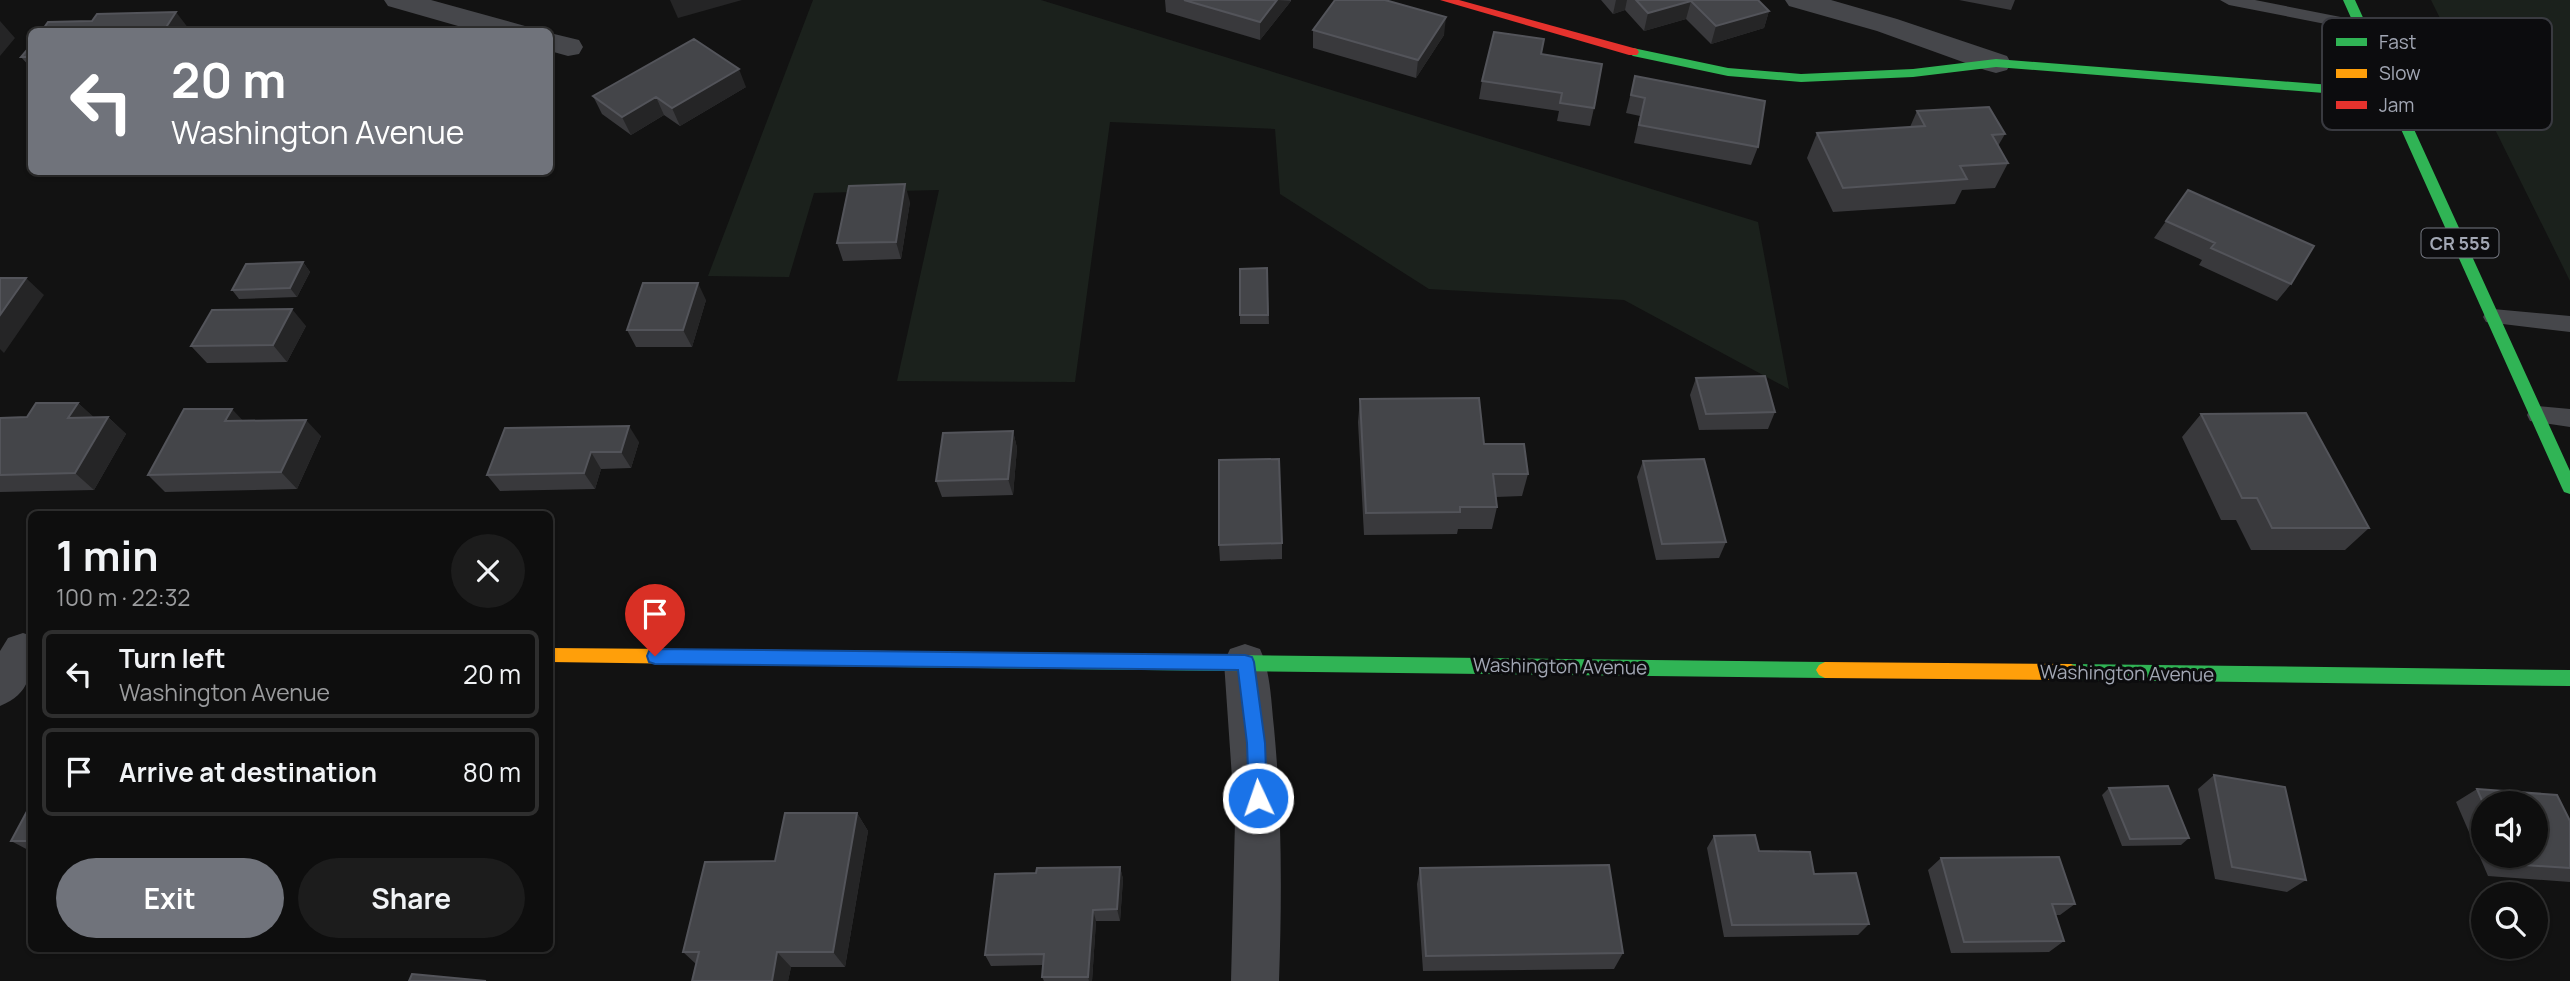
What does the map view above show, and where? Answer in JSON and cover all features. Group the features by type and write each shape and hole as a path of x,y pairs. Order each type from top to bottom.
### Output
{"street":[{"path":"398,0 500,28"},
{"path":"1446,0 1598,44 1728,72 1801,78 1913,73 1996,63 2322,89"},
{"path":"1799,0 1887,25 1996,63"},
{"name":"CR 555","path":"2349,0 2357,18"},
{"name":"CR 555","path":"2408,130 2570,488"},
{"path":"0,687 18,651"},
{"name":"Washington Avenue","path":"553,655 2570,678"},
{"path":"1245,662 1256,743 1259,826 1255,981"}],"lane":[{"path":"2229,0 2322,18"},
{"path":"2493,317 2570,324"},
{"path":"2538,415 2570,418"}],"shaded area":[{"path":"813,0 1041,0 1758,222 1789,389 1624,300 1429,289 1280,194 1275,129 1110,122 1075,382 897,381 939,190 814,193 789,277 708,276"},
{"path":"2431,0 2570,0 2570,281 2495,130 2552,130 2552,18 2440,18"}],"building":[{"path":"1184,0 1277,0 1260,22"},
{"path":"1335,0 1385,0 1446,17 1418,60 1313,30"},
{"path":"1636,0 1758,0 1769,11 1716,26 1691,1 1648,13"},
{"path":"176,12 166,28 44,28 48,22 92,21 97,14"},
{"path":"1494,32 1544,39 1541,54 1602,64 1594,108 1560,103 1562,93 1482,81"},
{"path":"694,39 739,69 672,108 656,97 622,117 593,96"},
{"path":"1635,76 1765,101 1758,147 1639,125 1645,98 1631,95"},
{"path":"1989,107 2005,134 1992,135 2008,163 1960,166 1967,179 1843,188 1817,133 1925,126 1917,111"},
{"path":"905,184 896,242 837,243 849,186"},
{"path":"2188,190 2314,246 2291,284 2211,248 2215,243 2166,221"},
{"path":"303,262 290,288 232,290 246,264"},
{"path":"1267,268 1268,315 1240,315 1240,269"},
{"path":"0,278 26,278 0,315"},
{"path":"643,283 698,283 683,330 627,330"},
{"path":"292,309 273,345 191,346 212,310"},
{"path":"1765,376 1775,412 1706,414 1696,378"},
{"path":"1479,398 1484,444 1524,444 1528,474 1493,474 1497,507 1460,507 1460,512 1366,513 1360,399"},
{"path":"36,403 78,403 68,418 108,417 75,473 0,475 0,418 27,417"},
{"path":"184,409 232,409 225,421 306,420 281,472 148,475"},
{"path":"2306,413 2369,528 2272,528 2257,498 2242,498 2201,414"},
{"path":"629,426 621,452 591,452 584,473 487,475 505,428"},
{"path":"1013,431 1008,479 936,481 943,433"},
{"path":"1279,459 1282,543 1219,545 1219,460"},
{"path":"1704,459 1726,542 1662,544 1643,461"},
{"path":"2214,775 2285,787 2306,880 2232,867"},
{"path":"2168,786 2189,838 2130,839 2109,788"},
{"path":"2548,794 2557,795 2570,821 2570,868 2548,867"},
{"path":"28,809 28,841 11,841"},
{"path":"785,813 857,813 833,952 777,952 772,981 692,981 699,952 683,952 705,862 775,861"},
{"path":"1755,835 1759,851 1810,852 1814,874 1856,873 1869,924 1732,925 1714,836"},
{"path":"2059,857 2075,904 2052,904 2064,941 1964,942 1941,858"},
{"path":"1609,865 1623,953 1426,956 1420,868"},
{"path":"1120,867 1117,909 1093,910 1088,977 1042,977 1044,954 985,955 995,874 1036,873 1037,868"},
{"path":"412,974 486,981 409,981"}],"traffic: fast":[{"path":"2349,0 2357,18"},
{"path":"1633,52 1728,72 1801,78 1913,73 1996,63 2322,89"},
{"path":"2408,130 2570,488"},
{"path":"895,659 1825,670"},
{"path":"2071,672 2570,678"}],"traffic: slow":[{"path":"553,655 895,659"},
{"path":"1825,670 2071,672"}],"traffic: jam":[{"path":"1446,0 1633,52"}],"route":[{"path":"655,656 1245,662 1256,743 1258,798"}]}
